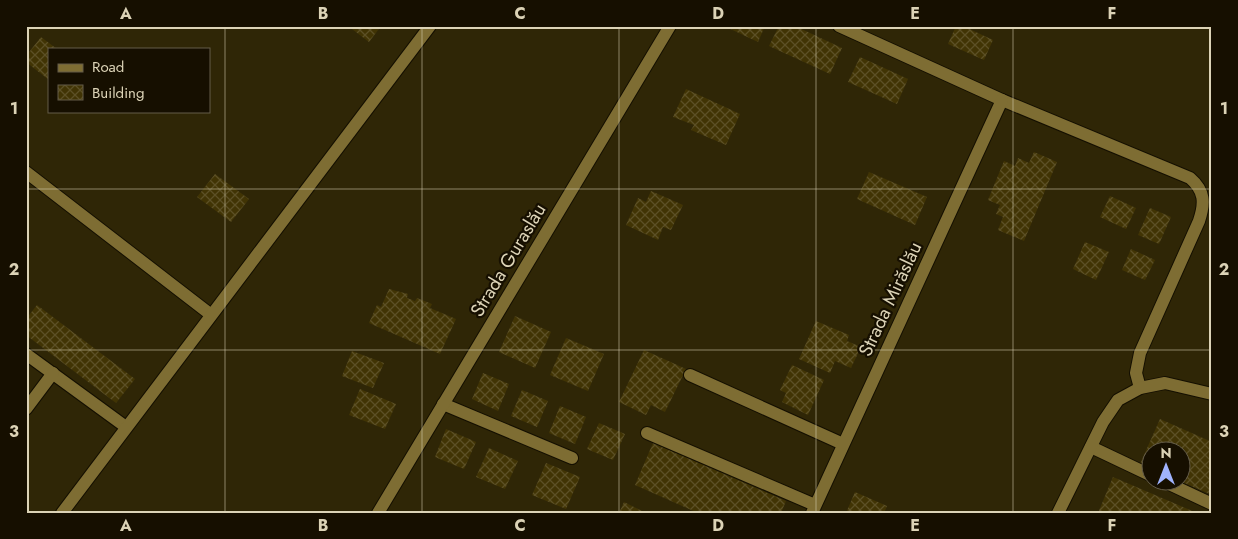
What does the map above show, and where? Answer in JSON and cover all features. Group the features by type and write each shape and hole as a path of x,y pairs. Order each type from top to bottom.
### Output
{"street":[{"name":"Strada Guraslău","path":"378,513 670,26"},
{"path":"839,26 1002,100 1190,178 1206,187 1199,221 1140,353 1136,373 1140,388"},
{"path":"62,513 423,29"},
{"name":"Strada Mirăslău","path":"814,509 1002,100"},
{"path":"26,172 210,314"},
{"path":"26,354 126,427"},
{"path":"26,409 53,373"},
{"path":"690,375 844,444"},
{"path":"1058,513 1110,409 1129,392 1165,383 1212,394"},
{"path":"443,404 572,458"},
{"path":"647,433 814,509"},
{"path":"1091,446 1140,470"},
{"path":"1186,492 1212,504"}],"building":[{"path":"348,26 381,26 369,42"},
{"path":"724,26 765,26 758,42"},
{"path":"779,26 795,26 842,48 830,74 769,46"},
{"path":"956,26 963,26 993,40 984,60 948,44"},
{"path":"41,37 56,48 48,48 48,79 26,62 26,56"},
{"path":"860,57 908,79 897,104 848,82"},
{"path":"686,89 740,114 726,145 691,130 694,125 673,117"},
{"path":"1034,152 1057,162 1024,241 998,230 1003,217 996,214 1000,205 988,200 1004,161 1015,166 1018,158 1029,163"},
{"path":"869,172 927,197 915,225 857,199"},
{"path":"215,174 249,199 231,222 197,197"},
{"path":"651,191 683,205 671,230 663,227 658,240 626,225 638,198 646,202"},
{"path":"1110,196 1136,208 1126,229 1100,217"},
{"path":"1150,208 1171,217 1159,244 1138,235"},
{"path":"1085,242 1109,252 1096,280 1073,269"},
{"path":"1131,249 1155,260 1145,280 1122,270"},
{"path":"389,289 408,294 407,298 415,301 417,298 432,304 430,308 456,319 440,354 369,323 377,305 381,307"},
{"path":"37,305 135,379 116,403 26,335 26,319"},
{"path":"515,316 551,332 535,368 499,352"},
{"path":"816,321 849,335 847,341 861,347 851,368 835,361 830,373 799,359"},
{"path":"566,338 604,354 588,391 550,375"},
{"path":"644,350 686,369 665,412 651,405 646,415 619,402"},
{"path":"352,351 384,363 373,388 342,376"},
{"path":"792,365 824,380 808,415 782,402 786,393 780,390"},
{"path":"483,373 509,384 498,411 472,399"},
{"path":"360,389 396,404 385,429 349,415"},
{"path":"522,390 548,401 537,427 511,416"},
{"path":"560,406 586,417 575,444 549,433"},
{"path":"1160,419 1212,442 1212,495 1190,485 1190,442 1150,442"},
{"path":"599,423 625,434 613,460 587,449"},
{"path":"446,429 476,442 464,469 435,457"},
{"path":"653,443 786,501 781,513 698,513 635,485"},
{"path":"489,448 518,461 505,489 476,477"},
{"path":"546,463 580,477 566,509 532,495"},
{"path":"1113,477 1140,489 1140,492 1148,492 1197,513 1098,513"},
{"path":"855,492 887,506 884,513 846,513"},
{"path":"624,502 646,513 619,513"}]}
